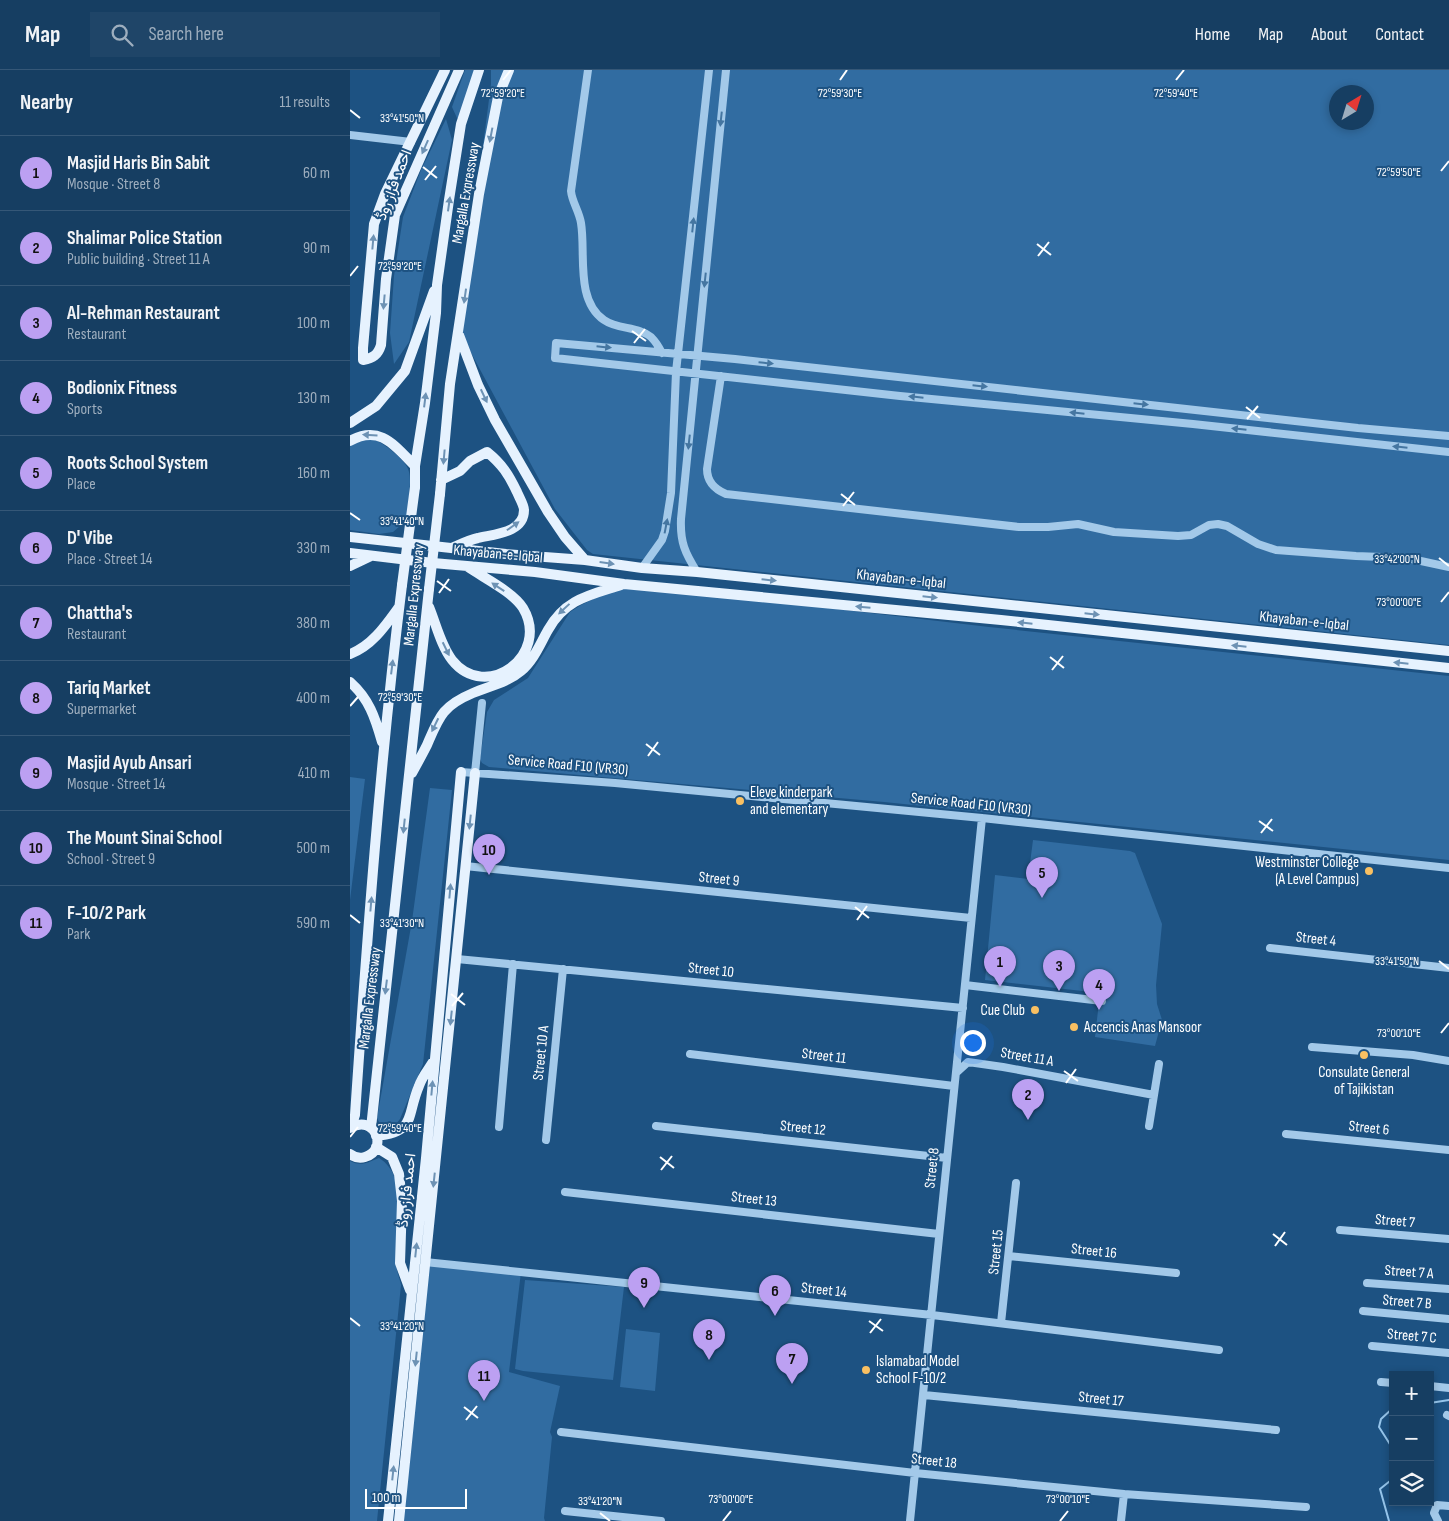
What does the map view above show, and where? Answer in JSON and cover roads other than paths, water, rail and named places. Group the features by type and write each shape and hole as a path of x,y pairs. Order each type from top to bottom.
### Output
{"main road":[{"name":"احمد فراز روڈ","path":"445,70 385,194 374,224 363,348 364,360 372,358 378,352 380,345 386,278 395,215 459,70"},
{"name":"Margalla Expressway","path":"350,1127 355,1115 364,983 390,679 436,313 437,285 460,130 479,70"},
{"name":"Margalla Expressway","path":"376,1147 378,1140 374,1132 450,384 479,194 498,97 509,70"},
{"path":"350,423 376,406 405,371 427,307 437,285"},
{"path":"459,334 478,385 495,420 548,512 565,537 585,560"},
{"path":"350,440 360,435 373,433 389,442 416,466"},
{"path":"441,480 460,471 470,461 487,452 500,462 524,509 521,520 514,528 496,535 476,538 452,548"},
{"name":"Khayaban-e-Iqbal","path":"350,536 506,554 585,560 642,568 697,572 1449,651"},
{"name":"Khayaban-e-Iqbal","path":"350,553 535,572 624,584 1001,620 1449,668"},
{"path":"350,566 371,555"},
{"path":"428,604 446,650 451,659 464,671 483,677 495,676 515,665 523,655 528,644 531,630 529,619 513,597 467,566"},
{"path":"410,777 426,747 436,722 443,712 458,700 508,680 520,672 538,651 559,613 571,603 587,595 624,584"},
{"path":"350,654 360,650 376,637 399,606"},
{"path":"350,682 366,698 376,722 384,750"},
{"name":"احمد فراز روڈ","path":"399,1521 425,1262 435,1059 461,772"},
{"name":"احمد فراز روڈ","path":"388,1521 412,1293 457,959 475,773"},
{"path":"350,1127 359,1124 368,1126 374,1132 398,1132 406,1124 419,1085 435,1059"},
{"path":"350,1154 362,1158 370,1155 376,1147 392,1157 399,1174 402,1201 400,1263 412,1293"}],"street":[{"path":"588,70 570,191 581,222 587,295 596,312 604,320 617,327 651,337 662,353"},
{"path":"642,568 658,547 665,531 671,493 676,372 709,70"},
{"path":"697,572 684,549 680,533 726,70"},
{"path":"350,135 411,142"},
{"path":"1449,436 1358,428 679,354 556,343 555,358 1449,452"},
{"path":"721,376 707,477 718,491 726,494 1019,527 1078,524 1114,532 1178,536 1192,535 1209,525 1218,524 1227,526 1258,544 1276,550 1407,558 1449,566"},
{"path":"475,773 482,702"},
{"name":"Service Road F10 (VR30)","path":"461,772 615,783 982,818 1449,868"},
{"name":"Street 8","path":"910,1521 982,818"},
{"name":"Street 9","path":"465,866 971,918"},
{"name":"Street 4","path":"1270,948 1449,968"},
{"name":"Street 10","path":"457,959 962,1008"},
{"path":"499,1127 513,964"},
{"name":"Street 10 A","path":"546,1140 563,969"},
{"path":"965,985 1102,1002"},
{"path":"1312,1047 1413,1055 1449,1061"},
{"name":"Street 11","path":"690,1054 954,1086"},
{"name":"Street 11 A","path":"956,1072 968,1062 1154,1095"},
{"path":"1149,1126 1159,1064"},
{"name":"Street 12","path":"656,1126 947,1158"},
{"name":"Street 6","path":"1286,1134 1449,1150"},
{"name":"Street 15","path":"1001,1323 1016,1183"},
{"name":"Street 13","path":"565,1192 939,1234"},
{"name":"Street 7","path":"1340,1230 1449,1239"},
{"name":"Street 16","path":"1009,1256 1176,1273"},
{"name":"Street 14","path":"425,1262 932,1315 1219,1350"},
{"name":"Street 7 A","path":"1367,1283 1449,1289"},
{"name":"Street 7 B","path":"1363,1311 1449,1319"},
{"name":"Street 7 C","path":"1372,1346 1449,1353"},
{"path":"1381,1382 1389,1383"},
{"path":"1434,1386 1449,1388"},
{"name":"Street 17","path":"924,1395 1276,1430"},
{"name":"Street 18","path":"561,1432 915,1473 1124,1494 1306,1507"},
{"path":"1121,1521 1124,1494"},
{"path":"1438,1521 1434,1513 1436,1504 1449,1506"},
{"path":"565,1511 661,1521"}],"waterway":[{"path":"1434,1402 1449,1400"},
{"path":"1389,1412 1381,1419 1379,1427 1389,1443"},
{"path":"1389,1482 1380,1489 1389,1521"}],"place":[{"name":"Eleve kinderpark and elementary","path":"740,801"},
{"name":"Westminster College (A Level Campus)","path":"1369,871"},
{"name":"The Mount Sinai School","path":"489,875"},
{"name":"Roots School System","path":"1042,898"},
{"name":"Masjid Haris Bin Sabit","path":"1000,987"},
{"name":"Al-Rehman Restaurant","path":"1059,991"},
{"name":"Cue Club","path":"1035,1010"},
{"name":"Bodionix Fitness","path":"1099,1010"},
{"name":"Accencis Anas Mansoor","path":"1074,1027"},
{"name":"Consulate General of Tajikistan","path":"1364,1055"},
{"name":"Shalimar Police Station","path":"1028,1120"},
{"name":"Masjid Ayub Ansari","path":"644,1308"},
{"name":"D' Vibe","path":"775,1316"},
{"name":"Tariq Market","path":"709,1360"},
{"name":"Islamabad Model School F-10/2","path":"866,1370"},
{"name":"Chattha's","path":"792,1384"},
{"name":"F-10/2 Park","path":"484,1401"}]}
